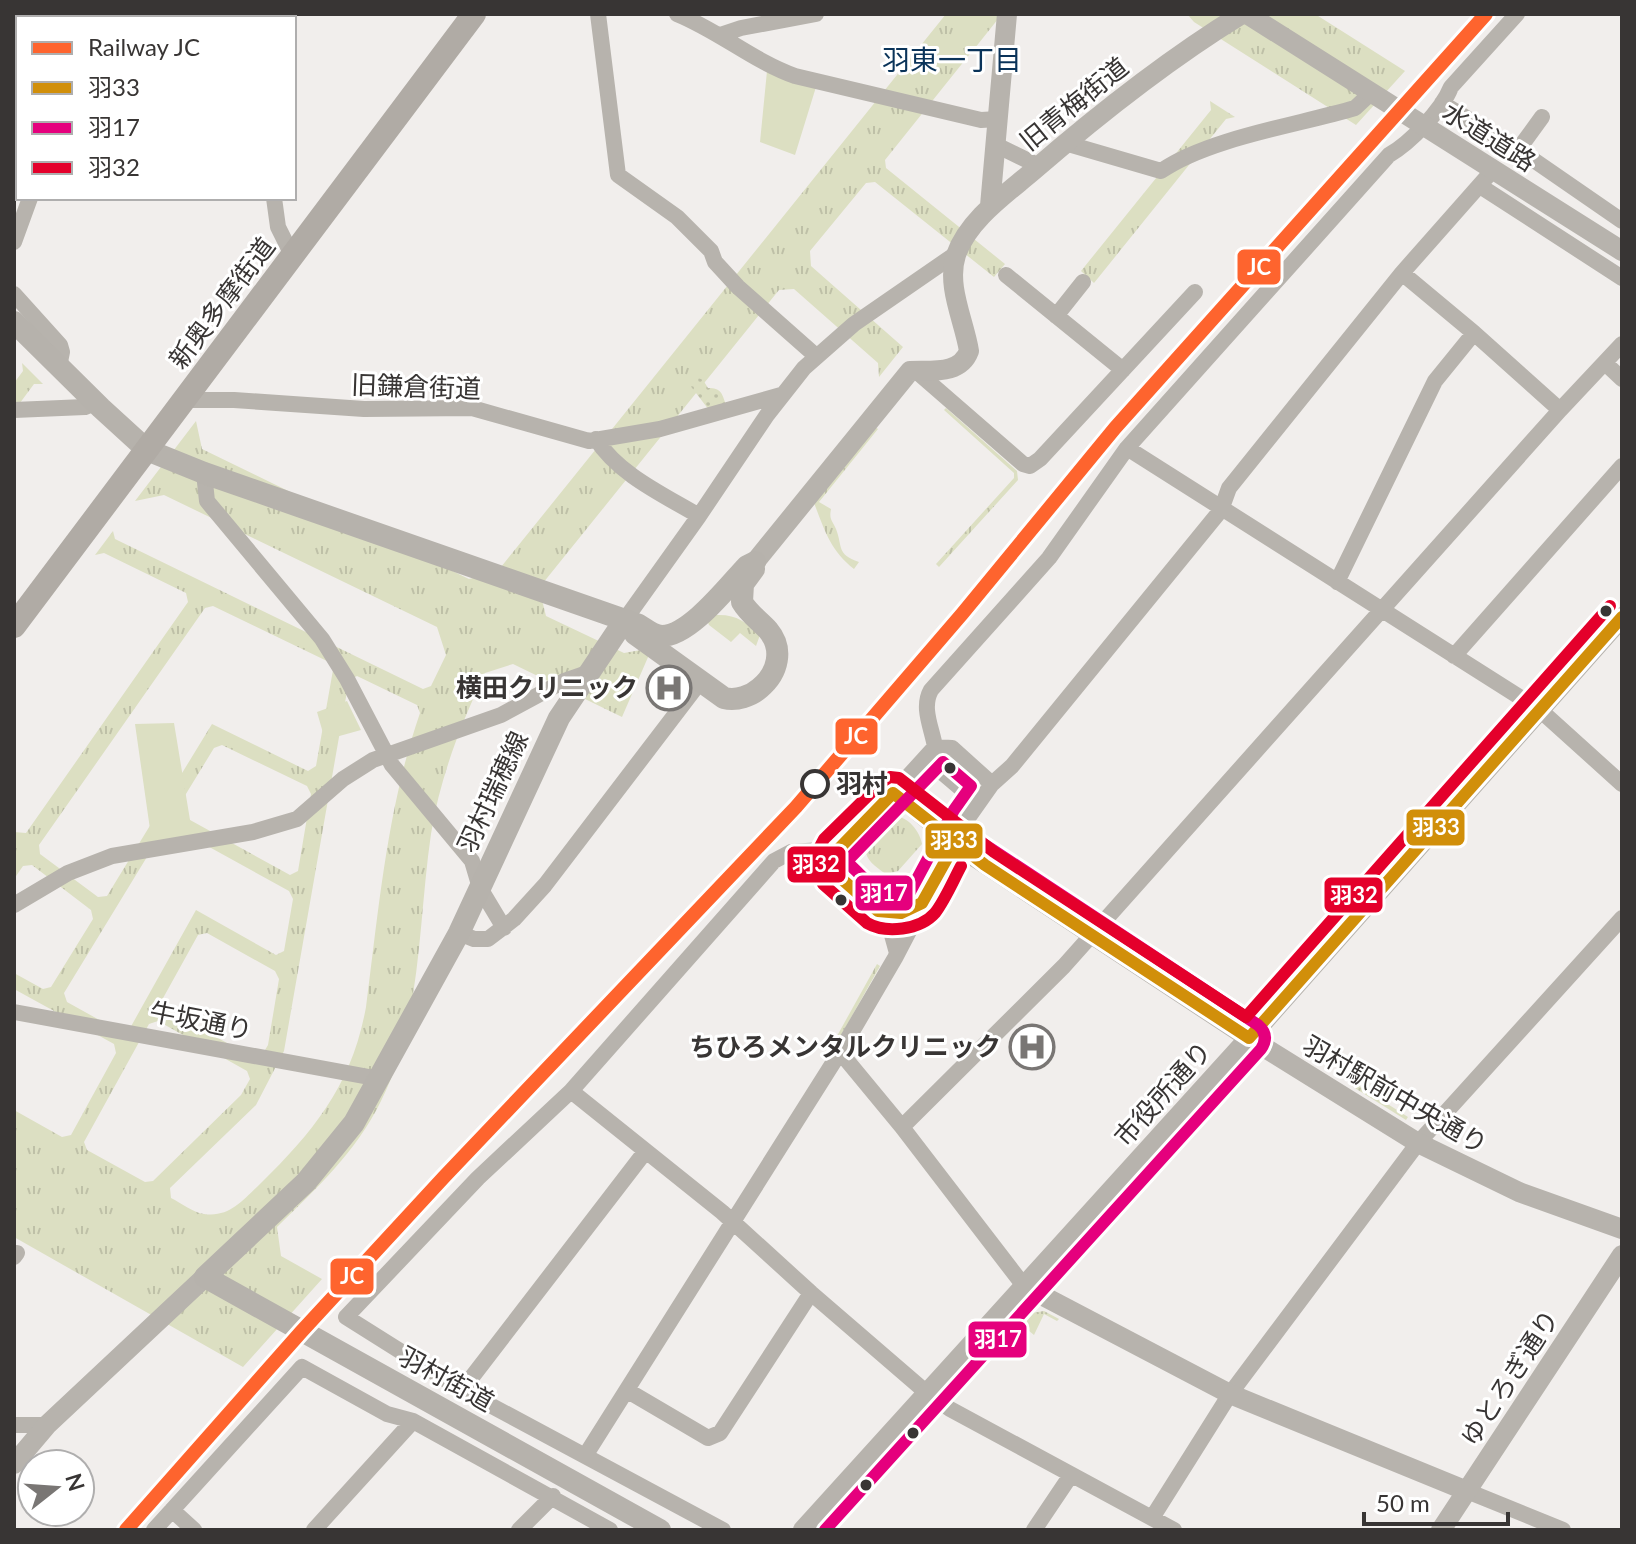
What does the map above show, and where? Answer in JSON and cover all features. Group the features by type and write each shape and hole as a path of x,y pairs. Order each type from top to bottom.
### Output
{"main road":[{"name":"新奥多摩街道","path":"14,626 474,14"},
{"path":"14,322 147,450 204,473 639,625 654,635 663,636 683,630 747,566 755,562"},
{"path":"624,621 633,632 718,695 732,700 755,692 769,679 778,659 768,630 742,602 742,589 753,572 755,562"},
{"path":"703,611 726,608 751,614"},
{"name":"羽村瑞穂線","path":"205,1277 314,1173 354,1123 459,933 550,735 587,673 624,621"},
{"name":"羽村街道","path":"205,1277 660,1530"}],"street":[{"path":"598,14 618,175 677,217 711,251 715,262 738,287 816,356"},
{"path":"677,14 720,35 761,62 795,76 981,120 998,119"},
{"path":"720,35 816,14"},
{"path":"990,206 1007,14"},
{"name":"水道道路","path":"1245,14 1422,126 1487,178 1622,251"},
{"name":"旧青梅街道","path":"957,253 990,206 1065,143 1137,84 1245,14"},
{"path":"978,803 930,753 925,708 931,690 1049,558 1127,448 1389,155 1401,148 1422,126 1451,87 1517,14"},
{"path":"1065,143 1161,171 1174,162 1231,141 1355,108 1371,93"},
{"path":"1442,103 1622,221"},
{"path":"1518,150 1542,117"},
{"path":"996,145 1039,166"},
{"path":"585,1456 840,1052 978,803 992,784 1012,766 1221,510 1229,488 1402,273 1487,178 1622,278"},
{"path":"14,242 29,200"},
{"path":"274,200 278,227 292,255"},
{"path":"624,621 781,395 816,356 854,324 957,253"},
{"path":"755,562 910,371 958,366 965,360 969,351 953,281 957,253"},
{"path":"1402,273 1560,410"},
{"path":"1006,275 1123,370"},
{"path":"1056,316 1083,282"},
{"path":"916,371 1023,464 1030,466 1040,459 1195,292"},
{"path":"14,294 60,345 59,367"},
{"path":"1337,582 1435,381 1474,333"},
{"path":"902,1127 1064,966 1622,344"},
{"path":"1605,363 1622,379"},
{"name":"旧鎌倉街道","path":"184,400 234,400 364,409 472,408 583,439 596,439 660,429 781,395"},
{"path":"14,410 85,407 95,403"},
{"path":"596,439 603,451 639,479 699,516"},
{"path":"1127,448 1540,710 1618,774"},
{"path":"1454,656 1622,466"},
{"path":"204,473 207,501 322,639 347,679 386,756 472,861 480,888 504,928"},
{"name":"市役所通り","path":"803,1530 1249,1038 1622,617"},
{"path":"14,905 68,873 112,856 253,832 297,819 343,779 373,760 501,715 564,681 587,673"},
{"path":"459,933 481,940 504,928 545,885 700,682"},
{"path":"897,953 889,924 836,874 830,858 930,753 952,748 992,784"},
{"path":"893,793 955,844"},
{"name":"羽村駅前中央通り","path":"955,844 1249,1038 1418,1143 1519,1192 1622,1229"},
{"path":"723,1530 462,1390 346,1317 478,1178 571,1091 774,861 791,852 836,849"},
{"path":"878,911 901,913 922,903"},
{"path":"1152,1518 1230,1394 1418,1143 1622,918"},
{"name":"牛坂通り","path":"14,1012 380,1079"},
{"path":"840,1052 1024,1286 1230,1394 1563,1530"},
{"path":"571,1091 733,1221 927,1393 950,1409 1174,1530"},
{"path":"462,1390 645,1152"},
{"name":"ゆとろぎ通り","path":"1441,1530 1622,1255"},
{"path":"14,1464 47,1425 205,1277"},
{"path":"628,1391 708,1438 720,1433 811,1293"},
{"path":"154,1530 302,1367 387,1414 413,1421 610,1530"},
{"path":"314,1530 413,1421"},
{"path":"14,1425 47,1425"},
{"path":"1034,1530 1071,1475"},
{"path":"519,1530 553,1496"},
{"path":"172,1510 194,1530"}],"green space":[{"path":"946,14 1002,14 975,48 976,51 973,50 885,160 886,168 1005,264 994,277 875,182 866,183 810,251 811,266 903,347 879,377 878,363 794,289 779,290 539,588 546,616 624,653 652,648 622,717 513,664 485,673 452,751 435,813 411,1004 394,1070 381,1101 360,1137 335,1168 277,1227 281,1256 322,1279 243,1367 14,1237 14,1110 62,1137 71,1135 116,1053 114,1044 14,989 14,973 43,989 51,987 93,919 91,910 32,865 23,866 14,879 14,832 26,833 188,602 186,593 104,553 95,555 113,531 115,539 423,689 431,686 446,655 437,627 164,495 135,501 196,421 202,449 469,579 497,572","holes":["213,606 329,662 333,670 316,766 308,771 212,724 107,896 98,897 40,854 39,845 205,608","357,676 417,705 420,713 399,785 392,822 360,1034 341,1083 298,1144 236,1206 221,1213 200,1213 171,1198 170,1188 256,1105 284,1051 349,680","222,745 307,786 311,794 298,871 290,875 181,815 178,807 214,748","173,827 289,891 293,899 284,951 276,955 196,910 129,1030 121,1032 67,1002 64,993 164,829","207,933 275,971 279,979 268,1045 262,1055 254,1058 164,1008 162,1000 198,935","158,1021 247,1071 250,1079 241,1095 153,1181 145,1182 87,1150 84,1142 149,1024"]},
{"path":"1187,14 1315,14 1405,71 1356,125 1194,22"},
{"path":"767,71 816,87 795,155 760,142"},
{"path":"1210,101 1235,117 1226,119 1094,283 1081,271 1211,110"},
{"path":"22,363 43,384 34,384 14,411 14,383 23,371"},
{"path":"694,376 703,380 708,388 720,392 726,405 709,410 686,380"},
{"path":"946,408 1017,471 1018,480 939,567 936,564 1014,478 1014,473 944,410"},
{"path":"875,427 878,429 819,502 831,509 843,553 859,562 854,569 834,547 814,503"},
{"path":"716,615 735,617 750,626 760,635 756,646 740,633 731,642 709,625 706,618"},
{"path":"347,701 361,730 325,740 317,712"},
{"path":"174,723 192,832 188,837 152,843 135,724"},
{"path":"895,816 913,826 922,844 898,871 886,874 870,861 866,851 882,825"},
{"path":"877,964 880,966 830,1055 827,1054"},
{"path":"1353,1082 1408,1117 1406,1120 1350,1085"},
{"path":"1044,1311 1059,1319 1057,1321 1044,1314 1034,1335 1023,1326 1012,1338 1010,1336 1031,1313"}],"rail line":[{"name":"JC","path":"126,1530 301,1332 444,1177 796,807 962,614 1115,428 1486,14"}],"transit line":[{"name":"羽32","path":"961,866 946,896 929,919 912,927 893,929 867,923 823,884 814,858 824,839 882,782 890,777 899,778 994,852 1246,1017 1610,606"},
{"name":"羽33","path":"1249,1038 1622,617"},
{"name":"羽17","path":"943,762 971,786 954,810 910,892 892,896 885,894 870,884 848,860 943,762"},
{"name":"羽33","path":"955,844 922,903 901,913 878,911 836,874 830,858 893,793 985,865 1249,1038"},
{"name":"羽17","path":"825,1530 1261,1049 1265,1039 1258,1025 964,831"}],"place":[{"name":"横田クリニック","path":"669,688"},
{"name":"羽村","path":"815,784"},
{"name":"ちひろメンタルクリニック","path":"1032,1047"}],"district":[{"name":"羽東一丁目","path":"952,60"}]}
